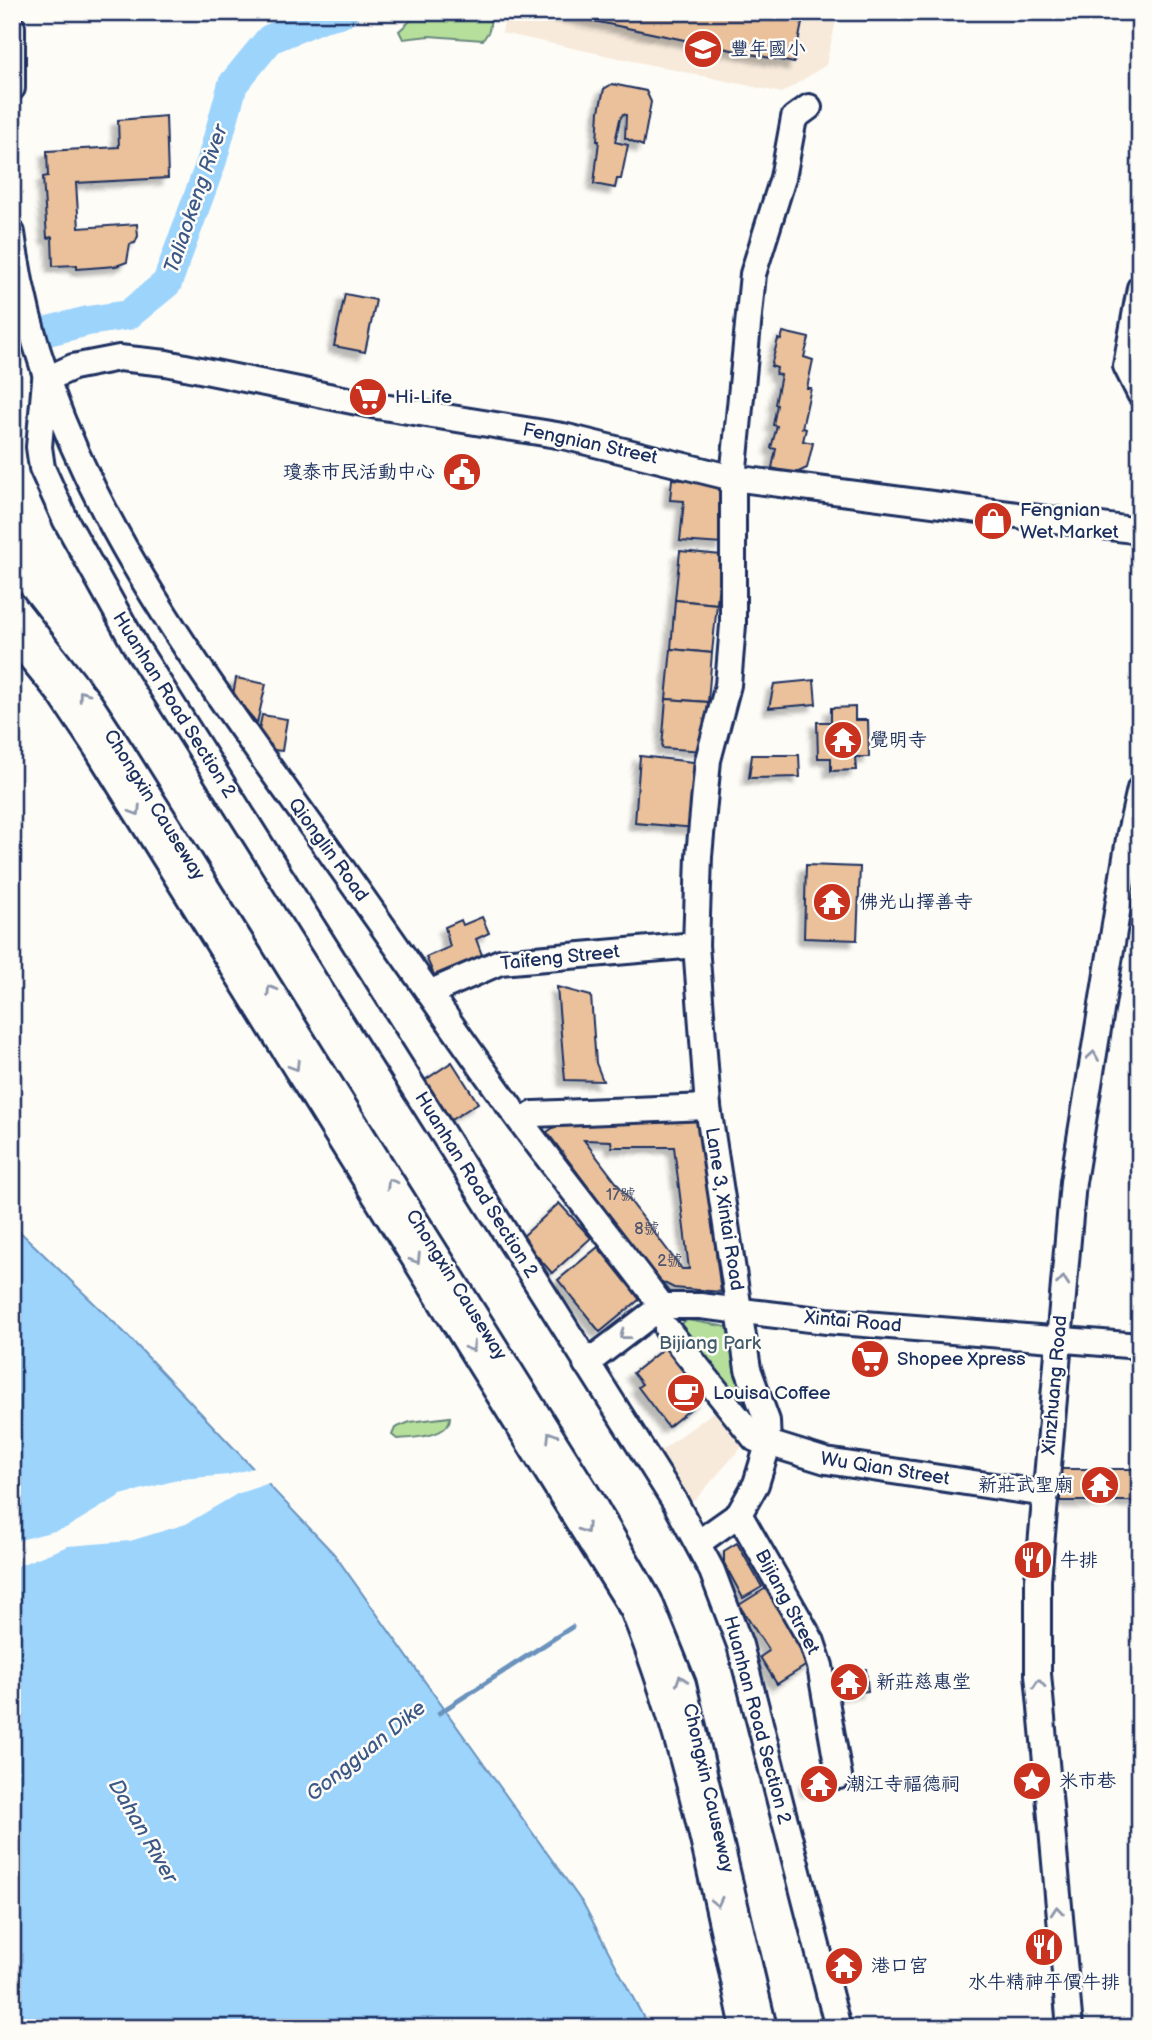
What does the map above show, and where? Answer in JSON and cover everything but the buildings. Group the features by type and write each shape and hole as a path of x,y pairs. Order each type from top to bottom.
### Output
{"street":[{"path":"12,88 13,33 20,12"},
{"name":"Lane 3, Xintai Road","path":"768,1445 767,1421 748,1369 708,1107 696,945 699,856 708,760 728,685 733,625 733,478 753,274 783,178 794,118 808,107"},
{"path":"12,233 17,286 43,373"},
{"path":"1140,288 1126,366 1140,394"},
{"name":"Fengnian Street","path":"43,373 119,358 166,363 377,406 563,436 733,478 1140,531"},
{"name":"Qionglin Road","path":"43,373 91,487 126,556 266,766 736,1419 755,1440 768,1445"},
{"name":"Huanhan Road Section 2","path":"43,373 41,458 66,521 136,647 675,1502 712,1570 740,1646 838,2028"},
{"name":"Chongxin Causeway","path":"12,604 78,687 123,754 591,1500 649,1600 683,1684 762,2018"},
{"name":"Chongxin Causeway","path":"12,635 60,694 97,749 633,1610 659,1675 678,1741 744,2028"},
{"name":"Xinzhuang Road","path":"1070,2028 1038,1674 1038,1580 1073,1182 1129,833 1140,789"},
{"name":"Taifeng Street","path":"429,993 500,962 696,945"},
{"path":"522,1122 534,1114 708,1107"},
{"name":"Xintai Road","path":"665,1317 739,1310 1059,1344 1140,1346"},
{"path":"586,1364 665,1317"},
{"path":"698,1543 739,1514 756,1484 768,1445"},
{"name":"Wu Qian Street","path":"768,1445 826,1461 1046,1494"},
{"name":"Bijiang Street","path":"739,1514 812,1642 820,1666 839,1776"},
{"path":"762,2018 774,2016 783,2028"}],"shaded area":[{"name":"豐年國小","path":"506,12 838,12 826,65 782,93 502,33"},
{"path":"719,1408 747,1441 695,1500 683,1501 655,1455"}],"green space":[{"path":"420,12 492,12 489,31 483,40 429,36 403,39 399,31"},
{"name":"Bijiang Park","path":"687,1320 728,1327 744,1400 733,1409 675,1327"},
{"path":"450,1417 444,1429 430,1435 397,1439 392,1435 395,1428 410,1422"}],"water":[{"name":"Dahan River","path":"12,1224 127,1335 334,1554 584,1905 649,2028 12,2028"}],"pier":[{"path":"257,1467 272,1482 237,1494 186,1524 130,1541 68,1546 12,1568 12,1542 66,1528 121,1495 181,1479 228,1475"}],"waterway":[{"name":"Taliaokeng River","path":"12,340 88,321 128,315 167,283 212,160 233,84 270,39 323,17 344,12"},
{"name":"Gongguan Dike","path":"439,1713 572,1627"}],"place":[{"name":"豐年國小","path":"703,49"},
{"name":"Hi-Life","path":"368,397"},
{"name":"瓊泰市民活動中心","path":"462,472"},
{"name":"Fengnian Wet Market","path":"993,521"},
{"name":"覺明寺","path":"843,740"},
{"name":"佛光山擇善寺","path":"832,902"},
{"name":"Shopee Xpress","path":"870,1359"},
{"name":"Louisa Coffee","path":"686,1393"},
{"name":"新莊武聖廟","path":"1100,1485"},
{"name":"牛排","path":"1033,1560"},
{"name":"新莊慈惠堂","path":"849,1682"},
{"name":"米市巷","path":"1032,1781"},
{"name":"潮江寺福德祠","path":"819,1784"},
{"name":"水牛精神平價牛排","path":"1044,1947"},
{"name":"港口宮","path":"844,1966"}]}
